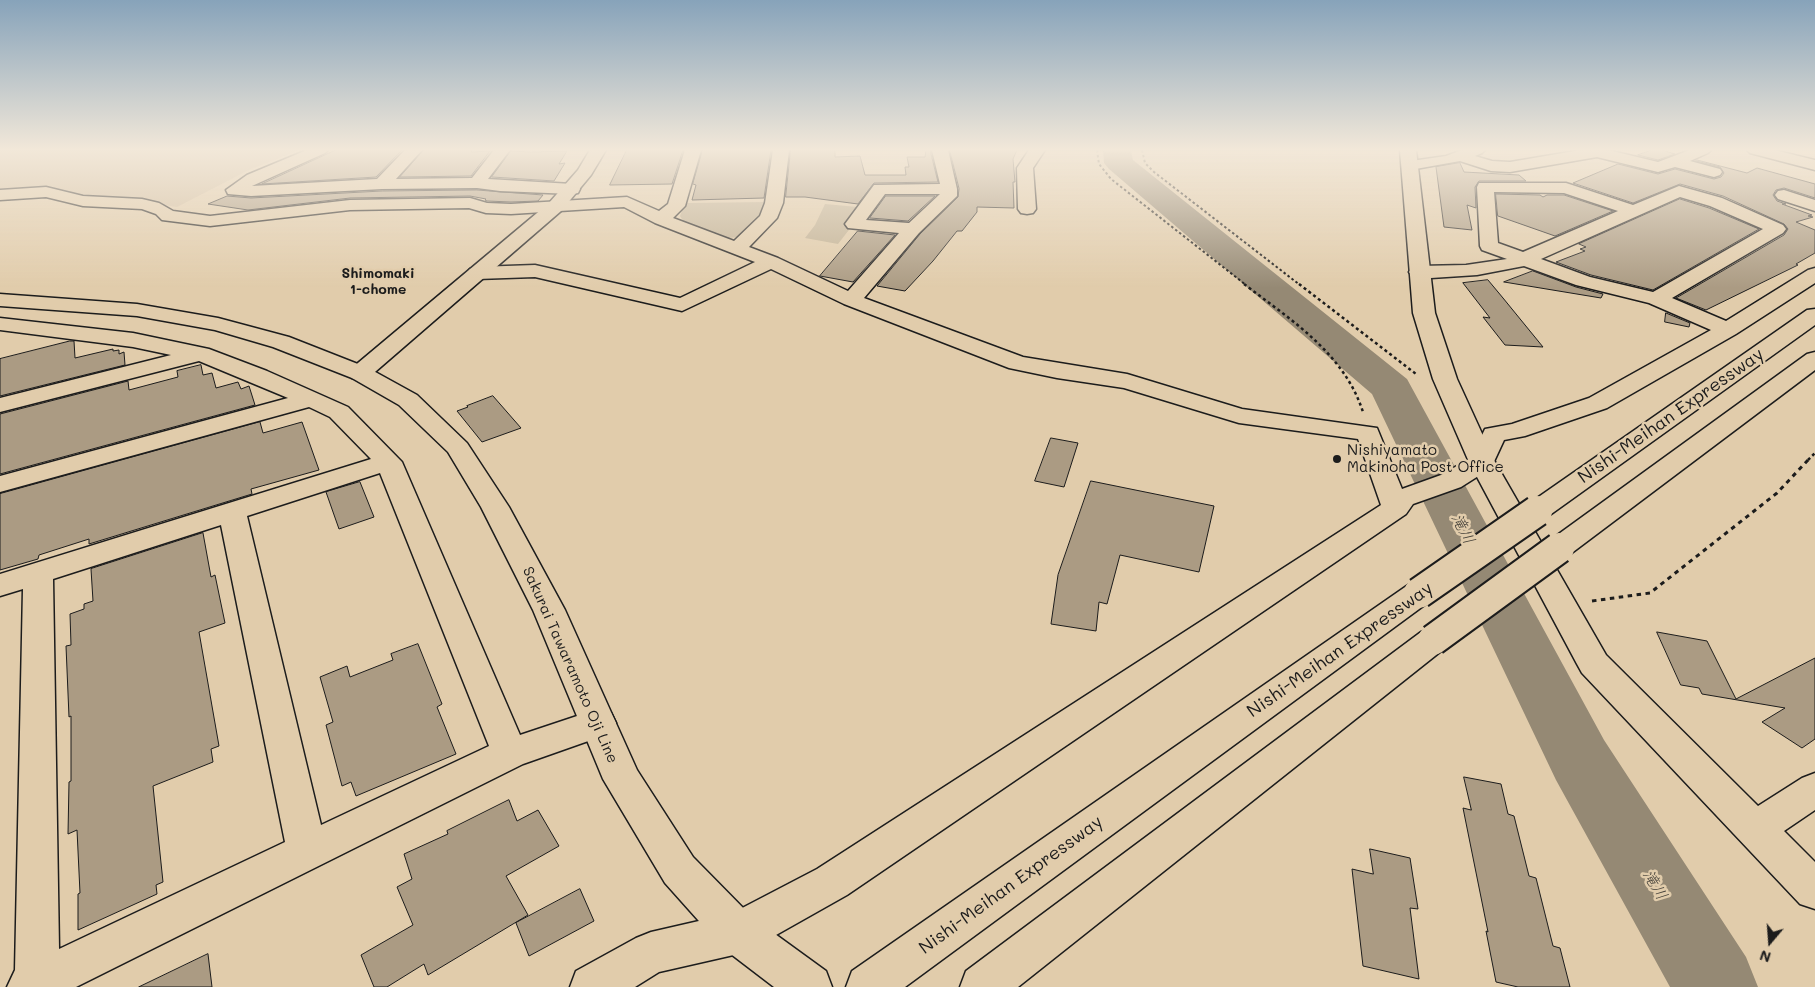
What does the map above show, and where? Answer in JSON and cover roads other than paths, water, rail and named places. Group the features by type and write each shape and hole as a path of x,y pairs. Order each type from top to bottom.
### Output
{"main road":[{"path":"63,196 83,201 127,202 158,208 165,211 168,216 210,221 350,205 440,202 470,203 486,208 511,209 627,202 661,219 771,262 851,300 1017,363 1057,372 1127,381 1239,416 1368,433 1400,503"},
{"path":"360,373 555,207 565,196"},
{"path":"661,219 676,206 679,196"},
{"path":"736,249 768,218 775,196"},
{"path":"874,196 854,224 912,229"},
{"path":"851,300 912,229 948,196"},
{"path":"1027,196 1027,209"},
{"path":"1413,196 1424,313 1445,379 1482,462 1594,664 1815,890"},
{"path":"1486,196 1489,246 1583,281 1656,299 1728,329"},
{"path":"1590,196 1634,211"},
{"path":"1420,272 1489,269 1524,260 1668,196"},
{"path":"1656,299 1777,229 1716,202 1696,196"},
{"path":"1787,196 1815,206"},
{"path":"477,273 535,271 682,305 771,262"},
{"path":"592,987 651,953 738,932 832,882 1400,503 1450,481 1482,462 1494,434 1516,431 1598,403 1728,329 1815,274"},
{"name":"Sakurai Tawaramoto Oji Line","path":"0,300 137,310 218,324 281,342 360,373 408,400 458,448 495,507 549,610 622,779 679,870 738,932 810,987"},
{"name":"Nishi-Meihan Expressway","path":"872,984 1419,593 1815,315"},
{"path":"0,324 46,328 133,340 201,354 312,398 339,412 389,462 510,753"},
{"path":"0,339 46,328"},
{"path":"0,405 201,354"},
{"path":"982,987 1433,640 1815,359"},
{"path":"0,484 312,398"},
{"path":"0,585 389,462"},
{"path":"232,512 307,851"},
{"path":"38,573 33,985 510,753 598,723"},
{"path":"1755,829 1815,790"}],"waterway":[{"name":"滝川","path":"1159,196 1391,388 1580,760 1716,987"}],"place":[{"name":"Nishiyamato Makinoha Post Office","path":"1337,459"}],"district":[{"name":"Shimomaki 1-chome","path":"378,282"}]}
